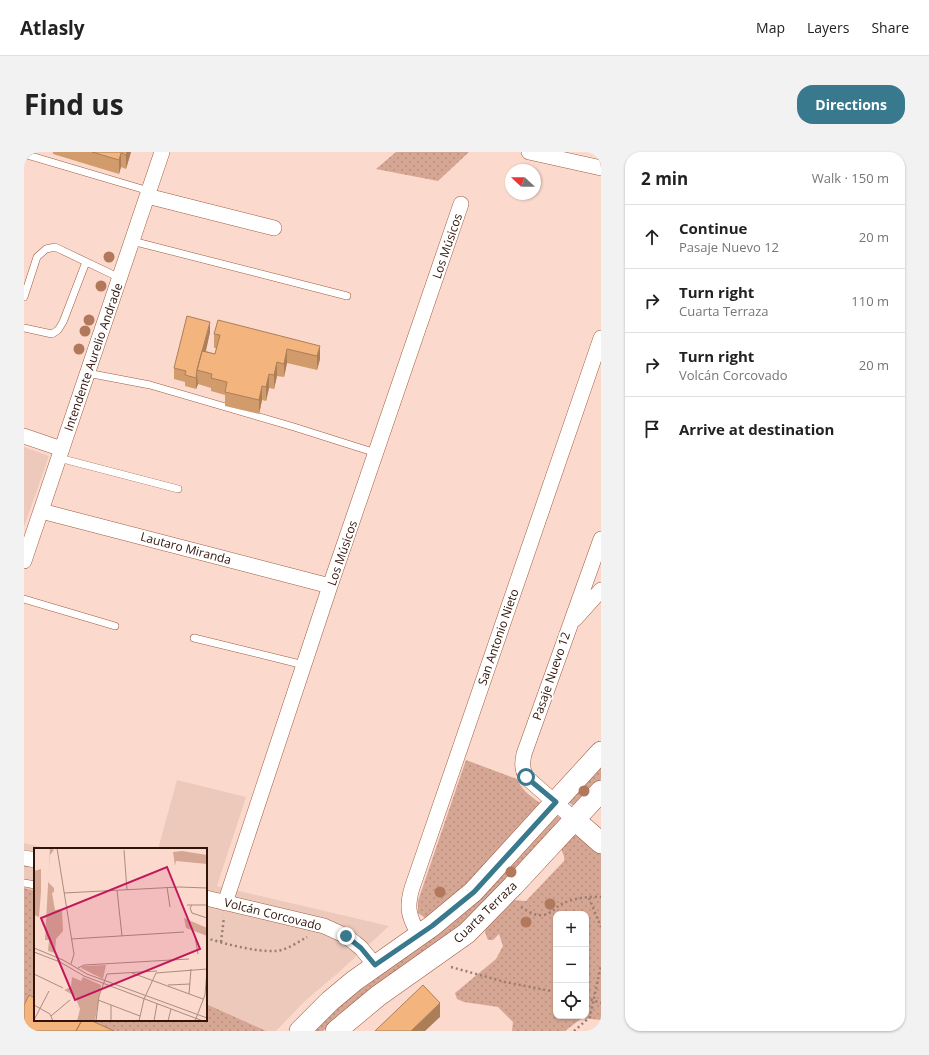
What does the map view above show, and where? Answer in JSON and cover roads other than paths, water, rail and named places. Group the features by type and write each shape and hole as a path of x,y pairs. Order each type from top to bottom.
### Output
{"main road":[{"name":"Cuarta Terraza","path":"300,1031 330,1001 354,981 447,915 474,892 601,752"},
{"name":"Cuarta Terraza","path":"336,1031 378,996 467,933 601,791"},
{"path":"575,820 601,843"}],"street":[{"name":"Intendente Aurelio Andrade","path":"24,561 162,152"},
{"path":"529,152 577,157 601,168"},
{"path":"148,193 274,228"},
{"name":"Los Músicos","path":"225,902 330,586 461,204"},
{"name":"San Antonio Nieto","path":"419,935 411,921 408,910 409,896 601,338"},
{"path":"24,436 61,454"},
{"name":"Lautaro Miranda","path":"42,511 330,586"},
{"name":"Pasaje Nuevo 12","path":"556,802 526,777 523,772 522,763 569,626 601,539"},
{"path":"569,626 601,590"},
{"path":"556,802 575,820"},
{"path":"24,858 34,860"},
{"name":"Volcán Corcovado","path":"207,898 324,926 346,936 361,948 375,965"}],"lane":[{"path":"24,154 148,193"},
{"path":"132,241 347,296"},
{"path":"24,296 37,257 46,249 55,247 120,278"},
{"path":"24,328 52,334 58,330 63,322 86,262"},
{"path":"87,373 150,385 294,426 376,453"},
{"path":"61,454 178,489"},
{"path":"24,599 115,626"},
{"path":"194,638 304,665"},
{"path":"24,883 34,885"}]}
